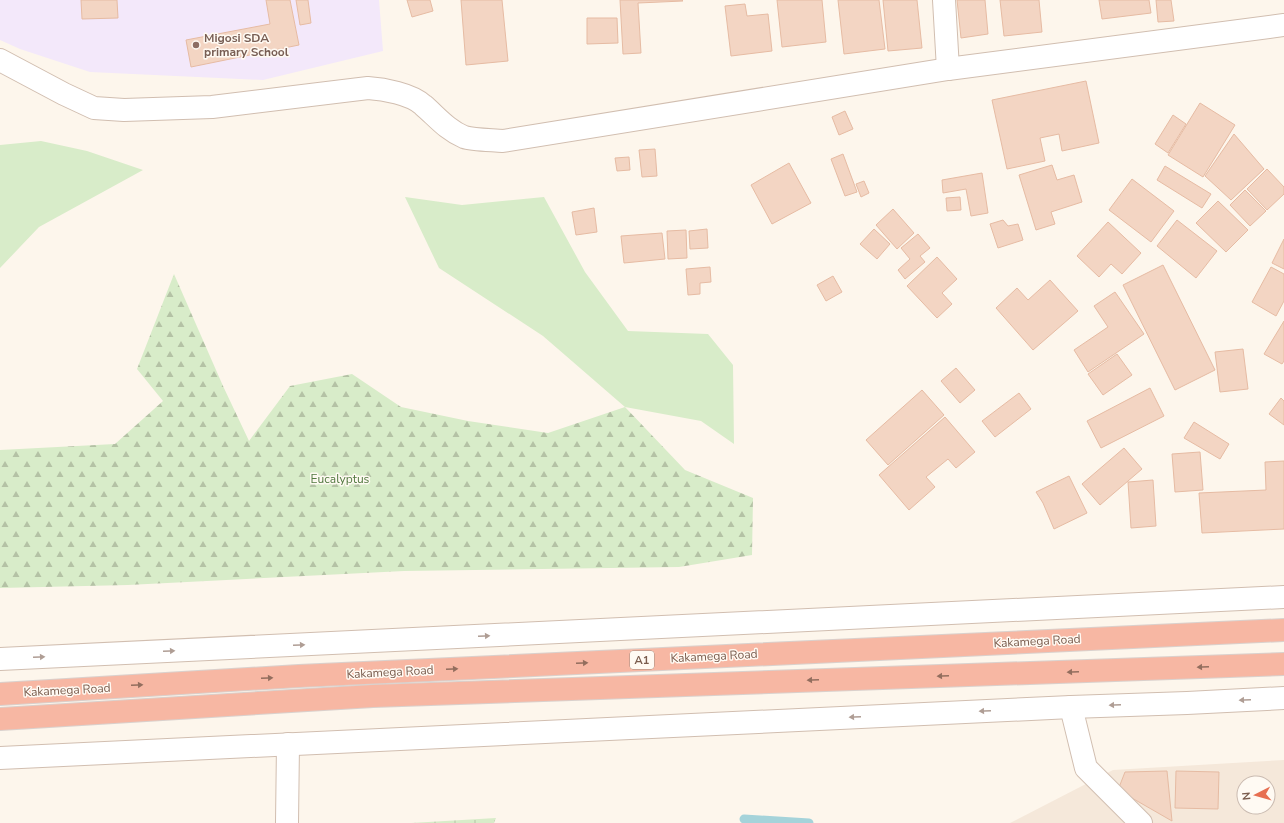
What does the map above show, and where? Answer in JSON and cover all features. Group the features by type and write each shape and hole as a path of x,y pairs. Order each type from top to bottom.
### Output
{"highway":[{"name":"Kakamega Road","path":"0,694 307,676 1284,630"},
{"name":"Kakamega Road","path":"0,719 373,696 1284,664"}],"street":[{"path":"944,0 948,69"},
{"path":"0,60 94,108 124,110 212,107 368,88 381,88 408,97 422,104 443,125 464,137 503,141 948,69 1284,25"},
{"path":"0,659 1284,598"},
{"path":"0,758 1284,698"},
{"path":"1071,707 1086,768 1141,823"},
{"path":"287,823 288,744"}],"shaded area":[{"name":"Migosi SDA primary School","path":"0,0 379,0 383,51 263,80 90,72 20,49 0,40"},
{"path":"1284,760 1284,823 1010,823 1113,770"}],"green space":[{"path":"41,141 87,151 143,170 39,227 0,268 0,145"},
{"path":"405,197 462,205 544,197 585,272 628,331 708,334 733,365 734,444 701,421 625,407 543,336 439,268"},
{"name":"Eucalyptus","path":"174,274 249,441 290,386 352,374 401,407 468,421 548,433 625,407 685,470 753,498 752,555 679,567 404,571 128,585 0,588 0,450 115,444 163,401 137,369"},
{"path":"496,818 494,823 411,823"}],"building":[{"path":"81,0 117,0 118,18 82,19"},
{"path":"266,0 290,0 299,45 191,67 186,40 270,24"},
{"path":"296,0 308,0 311,23 300,25"},
{"path":"407,0 430,0 433,11 412,17"},
{"path":"461,0 502,0 508,61 466,65"},
{"path":"620,0 683,1 638,3 641,53 623,54"},
{"path":"777,0 822,0 826,42 782,47"},
{"path":"838,0 879,0 885,49 844,54"},
{"path":"883,0 917,0 922,48 888,51"},
{"path":"957,0 985,0 988,34 961,38"},
{"path":"1000,0 1039,0 1042,32 1004,36"},
{"path":"1099,0 1149,0 1151,13 1102,19"},
{"path":"1156,0 1171,0 1174,21 1158,22"},
{"path":"745,4 747,16 768,14 772,51 731,56 725,6"},
{"path":"587,18 617,18 618,43 587,44"},
{"path":"1086,81 1099,143 1062,151 1059,134 1040,138 1045,161 1007,169 992,100"},
{"path":"1200,103 1235,125 1203,177 1168,155"},
{"path":"845,111 853,129 839,135 832,117"},
{"path":"1173,115 1186,124 1168,153 1155,144"},
{"path":"1234,134 1264,169 1231,200 1205,176"},
{"path":"655,149 657,176 642,177 639,150"},
{"path":"843,154 857,192 845,196 831,159"},
{"path":"629,157 630,170 617,171 615,158"},
{"path":"789,163 811,203 772,224 751,185"},
{"path":"1052,165 1057,180 1074,175 1082,202 1051,212 1055,224 1036,230 1019,175"},
{"path":"1165,166 1211,194 1202,208 1157,180"},
{"path":"1267,169 1284,187 1284,194 1267,210 1247,189"},
{"path":"982,173 988,213 971,216 966,189 943,193 942,180"},
{"path":"1132,179 1174,211 1151,242 1109,210"},
{"path":"864,181 869,193 861,197 856,184"},
{"path":"1245,190 1266,211 1250,226 1230,205"},
{"path":"960,197 961,210 947,211 946,198"},
{"path":"1218,201 1248,230 1226,252 1196,223"},
{"path":"594,208 597,232 576,235 572,212"},
{"path":"893,209 914,233 897,249 876,225"},
{"path":"1003,220 1008,226 1018,224 1023,240 998,248 990,224"},
{"path":"1177,220 1217,251 1196,278 1157,246"},
{"path":"1108,222 1141,253 1122,274 1111,264 1099,277 1077,256"},
{"path":"707,229 708,248 690,249 689,231"},
{"path":"874,229 890,244 877,259 860,244"},
{"path":"686,230 687,258 668,259 667,231"},
{"path":"662,233 665,259 624,263 621,236"},
{"path":"918,234 930,248 920,256 925,262 905,279 898,270 910,259 901,248"},
{"path":"1284,239 1284,269 1272,263"},
{"path":"937,257 957,279 942,293 952,304 937,318 907,286"},
{"path":"1163,265 1215,370 1175,390 1123,285"},
{"path":"710,267 711,282 700,283 700,294 688,295 686,269"},
{"path":"1271,267 1284,274 1284,301 1276,316 1252,302"},
{"path":"833,276 842,292 826,301 817,285"},
{"path":"1050,280 1078,311 1033,350 996,308 1017,288 1028,300"},
{"path":"1115,292 1144,334 1088,372 1074,350 1108,327 1094,306"},
{"path":"1284,321 1284,361 1282,364 1264,354"},
{"path":"1243,349 1248,389 1220,392 1215,352"},
{"path":"1117,354 1132,375 1103,395 1088,374"},
{"path":"956,368 975,390 960,403 941,381"},
{"path":"1150,388 1164,416 1101,448 1087,421"},
{"path":"922,390 944,415 888,465 866,440"},
{"path":"1019,393 1031,409 995,437 982,421"},
{"path":"1281,398 1284,401 1284,425 1269,414"},
{"path":"945,417 975,452 956,468 948,459 926,477 935,487 909,510 879,475"},
{"path":"1194,422 1229,444 1220,459 1184,438"},
{"path":"1124,448 1142,469 1100,505 1082,484"},
{"path":"1200,452 1203,490 1175,492 1172,454"},
{"path":"1284,461 1284,529 1202,533 1199,493 1266,490 1265,462"},
{"path":"1069,476 1087,513 1054,529 1043,503 1036,492"},
{"path":"1153,480 1156,526 1131,528 1128,482"},
{"path":"1167,771 1172,821 1118,790 1125,772"},
{"path":"1176,771 1219,772 1218,809 1175,808"}],"waterway":[{"path":"744,819 809,823"}],"place":[{"name":"Migosi SDA primary School","path":"196,45"}]}
